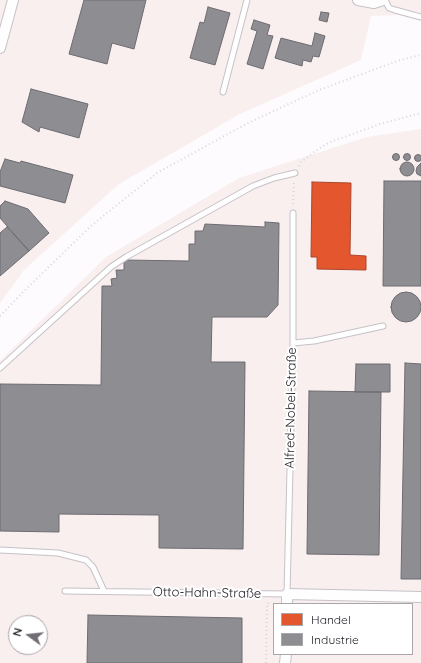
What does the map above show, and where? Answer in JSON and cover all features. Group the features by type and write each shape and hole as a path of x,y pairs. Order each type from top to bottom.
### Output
{"street":[{"path":"0,48 13,0"},
{"path":"358,0 374,3 383,1"},
{"name":"Otto-Hahn-Straße","path":"287,599 421,597"}],"lane":[{"path":"223,92 247,0"},
{"path":"383,1 389,8 421,18"},
{"path":"0,368 105,272 126,257 253,186 274,178 295,173"},
{"name":"Alfred-Nobel-Straße","path":"287,599 293,343 293,213"},
{"path":"293,343 314,341 383,326"},
{"path":"0,550 58,553 86,560 93,567 104,592"},
{"name":"Otto-Hahn-Straße","path":"65,591 287,599"}],"path":[{"path":"0,316 92,225 157,173 246,124 319,90 400,60 421,54"},
{"path":"293,213 295,173 301,162 328,143 380,124 421,113"},
{"path":"266,663 267,604 287,599"}],"shaded area":[{"path":"0,0 421,0 421,21 398,15 371,16 361,60 240,114 119,184 24,270 0,303"},
{"path":"421,129 421,663 0,663 0,361 106,257 239,178 367,137"}],"building: Handel":[{"path":"312,182 351,183 350,255 366,256 366,270 317,269 317,257 311,257"}],"building: Industrie":[{"path":"84,0 146,0 134,49 112,43 107,64 69,54"},
{"path":"208,7 230,13 215,65 190,58 200,22 204,23"},
{"path":"321,12 329,13 327,22 319,20"},
{"path":"254,20 270,25 267,35 273,36 263,69 247,64 257,31 251,29"},
{"path":"315,33 325,36 319,57 313,56 311,62 303,60 302,66 275,58 281,38 312,46"},
{"path":"31,89 88,104 79,138 40,127 39,132 22,122"},
{"path":"396,154 399,157 396,160 393,157"},
{"path":"407,154 410,157 407,160 404,157"},
{"path":"418,155 421,158 418,161 415,158"},
{"path":"5,159 20,163 21,161 73,175 65,203 0,186 0,172"},
{"path":"404,162 410,162 414,166 414,172 410,176 404,176 400,172 400,166"},
{"path":"421,163 421,176 417,174 416,171 417,167"},
{"path":"384,181 421,181 421,286 383,286"},
{"path":"5,201 28,209 49,233 29,251 0,218 0,206"},
{"path":"265,222 279,223 278,305 267,317 212,317 211,362 245,362 243,549 159,548 159,515 59,514 59,532 0,531 0,384 101,385 102,286 112,286 111,279 117,278 116,270 124,270 124,260 189,261 189,244 195,244 195,231 203,231 205,224 265,227"},
{"path":"7,227 29,251 0,276 0,233"},
{"path":"406,292 417,296 421,307 417,318 406,322 395,318 391,307 395,296"},
{"path":"405,363 421,364 421,579 401,579"},
{"path":"356,364 390,364 390,392 355,392"},
{"path":"309,391 381,392 379,555 307,554"},
{"path":"88,615 242,618 242,663 87,663"}]}
